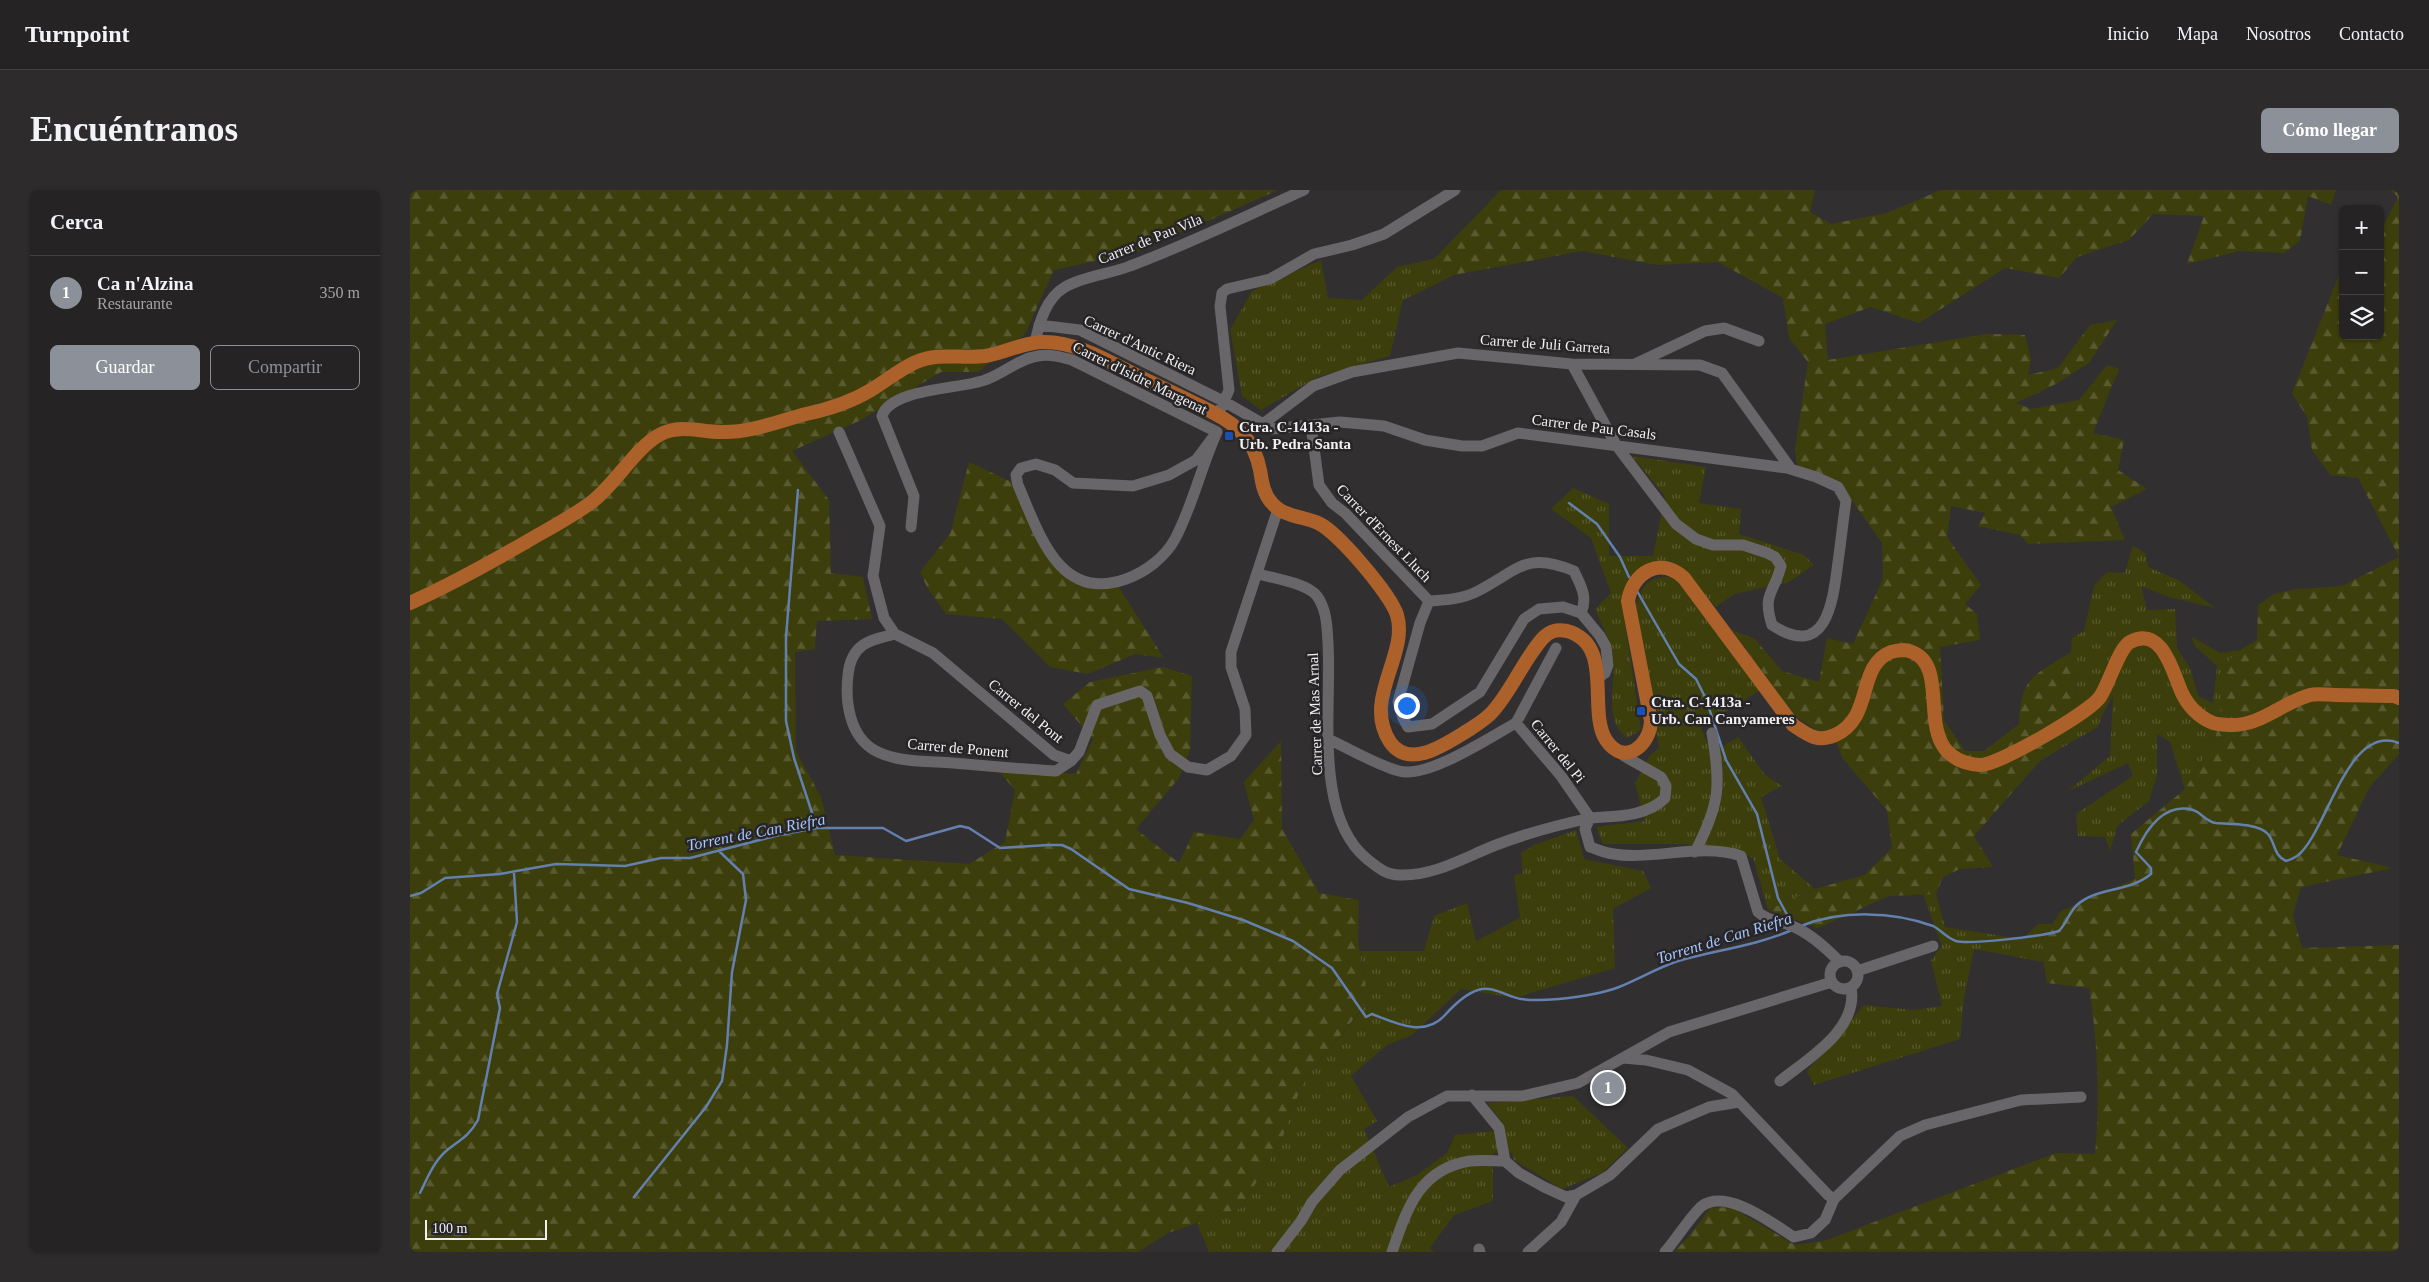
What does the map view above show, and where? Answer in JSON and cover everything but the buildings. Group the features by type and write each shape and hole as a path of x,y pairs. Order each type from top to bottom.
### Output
{"main road":[{"path":"410,603 490,562 577,512 602,493 647,445 665,432 680,428 726,433 754,428 842,405 922,360 940,356 980,356 1035,343 1059,343 1079,348 1216,414 1235,426 1254,450 1267,498 1278,509 1298,518 1318,523 1332,532 1390,599 1399,619 1398,640 1382,693 1382,720 1389,741 1402,753 1423,754 1444,746 1491,716 1517,680 1536,646 1549,632 1568,632 1582,641 1593,658 1598,678 1602,730 1606,740 1620,751 1629,752 1640,747 1647,740 1651,731 1651,721 1628,602 1630,591 1641,574 1659,567 1678,572 1684,578 1793,725 1813,739 1828,738 1844,731 1856,720 1868,680 1877,663 1890,652 1905,649 1920,655 1929,667 1935,727 1944,747 1958,761 1982,765 2002,760 2085,711 2098,699 2108,685 2120,653 2129,642 2143,639 2154,642 2165,653 2183,694 2195,712 2213,724 2233,725 2258,721 2311,694 2394,696 2399,698"}],"street":[{"name":"Carrer de Pau Vila","path":"1035,343 1039,325 1055,296 1065,287 1128,267 1175,248 1304,190"},
{"path":"1241,412 1235,426 1217,432 1196,460 1168,474 1133,486 1073,483 1055,470 1036,464 1021,468 1016,475 1018,485 1045,548 1060,565 1079,580 1095,585 1110,585 1155,564 1174,540 1217,432 1214,423 1216,414 1225,402 1229,390 1220,306 1222,293 1270,279 1314,254 1352,245 1384,234 1455,190"},
{"name":"Carrer d'Antic Riera","path":"1039,325 1080,330 1225,402"},
{"path":"1633,365 1705,331 1724,328 1759,341"},
{"name":"Carrer de Juli Garreta","path":"1263,424 1312,386 1352,372 1458,353 1572,364 1700,366 1722,373 1791,469"},
{"name":"Carrer d'Isidre Margenat","path":"911,527 914,496 882,416 884,410 900,399 944,387 986,380 1032,358 1050,355 1072,360 1217,432"},
{"path":"1572,364 1616,445"},
{"name":"Carrer de Pau Casals","path":"1225,402 1272,429 1340,422 1384,426 1425,440 1462,446 1482,446 1518,433 1616,445 1791,469 1816,477 1838,487 1846,501 1833,604 1825,621 1815,632 1801,636 1784,633 1772,625 1768,611 1768,596 1777,581 1780,566 1775,557 1743,545 1713,545 1696,539 1676,524 1616,445"},
{"name":"Carrer d'Ernest Lluch","path":"1312,425 1319,485 1332,503 1345,514 1429,601"},
{"path":"839,432 880,526 873,576 884,618 895,634"},
{"name":"Carrer del Pont","path":"895,634 933,654 1054,755 1071,762 1079,752 1097,705 1140,692 1147,696 1160,735 1170,754 1188,767 1207,770 1231,756 1246,735 1245,709 1231,667 1231,652 1278,509"},
{"path":"1581,613 1584,606 1585,593 1574,571 1554,563 1528,562 1477,591 1452,599 1429,601 1420,623 1398,702 1408,727 1432,724 1480,692 1524,619 1539,609 1563,607 1581,613 1600,636 1606,647 1608,665 1605,673 1598,678"},
{"name":"Carrer de Mas Arnal","path":"1258,574 1291,582 1316,595 1326,613 1328,767 1336,805 1345,831 1355,849 1382,871 1397,875 1419,875 1450,865 1542,828 1590,818 1634,813 1656,807 1666,798 1666,786 1661,777 1641,767"},
{"name":"Carrer de Ponent","path":"895,634 870,639 856,650 849,665 846,692 850,718 863,740 875,750 902,759 1056,772 1071,762"},
{"name":"Carrer del Pi","path":"1556,648 1516,723 1561,776 1590,818"},
{"path":"1328,739 1400,771 1415,772 1439,765 1516,723"},
{"path":"1695,852 1713,813 1718,786 1712,733"},
{"path":"1640,747 1638,758 1641,767"},
{"path":"1620,751 1624,756 1641,767"},
{"path":"1590,818 1585,829 1590,847 1609,854 1725,850 1741,856 1758,912 1766,918 1793,926 1822,944 1840,962 1850,963 1857,971 1857,980 1851,987 1852,1006 1841,1028 1813,1055 1780,1081"},
{"path":"1857,971 1933,946"},
{"path":"1832,982 1832,968 1840,962"},
{"path":"1832,982 1841,988 1851,987"},
{"path":"1277,1252 1301,1221 1312,1202 1340,1170 1408,1117 1447,1096 1522,1096 1578,1083 1669,1032 1832,982"},
{"path":"1623,1058 1646,1060 1688,1070 1732,1094 1828,1195 1834,1199"},
{"path":"1472,1095 1499,1128 1505,1161 1519,1173 1544,1188 1566,1197 1576,1195 1610,1175 1658,1129 1709,1107 1739,1102"},
{"path":"1665,1252 1702,1206 1715,1202 1727,1201 1740,1205 1794,1237 1811,1233 1825,1220 1834,1199 1900,1136 1925,1125 2021,1100 2081,1097"},
{"path":"1392,1252 1411,1201 1429,1178 1470,1161 1505,1161"},
{"path":"1528,1252 1561,1222 1576,1195"}],"green space":[{"path":"410,190 1278,190 1137,252 1054,270 1025,334 978,372 941,372 859,421 792,451 829,500 831,573 863,577 872,619 817,621 815,649 795,652 796,751 821,797 835,855 969,864 1005,842 1015,790 995,767 1076,774 1093,739 1063,704 1090,682 1163,667 1192,676 1190,750 1179,778 1136,829 1179,863 1194,832 1240,839 1254,820 1244,782 1281,741 1282,829 1319,893 1359,900 1358,940 1368,1001 1303,1082 1282,1139 1241,1208 1168,1233 1138,1252 410,1252"},
{"path":"1501,190 1815,190 1810,212 1831,224 1887,213 1941,190 2336,190 2331,205 2308,196 2300,241 2284,253 2240,251 2187,264 2204,216 2153,214 2129,240 2077,257 2059,278 2005,268 1919,323 1871,307 1825,324 1828,360 1987,334 2025,335 2031,359 2028,375 2058,368 2090,325 2117,320 2089,363 2056,384 2016,403 2031,409 2079,400 2107,365 2119,369 2093,433 2124,440 2118,470 2147,489 2111,507 2125,540 2028,544 2020,535 1978,526 1985,513 1951,506 1947,537 1981,585 1965,604 1977,614 1980,640 1940,647 1944,720 1965,751 1984,751 2019,724 2023,696 2026,686 2031,679 2071,652 2077,691 2061,748 2039,762 1974,836 1993,867 1960,869 1943,877 1936,894 1889,896 1818,928 1768,910 1815,889 1864,875 1892,848 1887,810 1843,759 1831,730 1817,731 1794,715 1732,630 1755,639 1782,671 1819,682 1827,638 1853,644 1883,579 1882,543 1839,482 1797,465 1795,449 1808,362 1789,338 1783,298 1718,262 1657,265 1582,251 1454,275 1434,259"},
{"path":"2390,190 2399,190 2399,557 2358,478 2330,475 2312,450 2307,417 2292,393 2339,275 2339,340 2384,340 2384,224 2398,197"},
{"path":"1434,259 1454,275 1403,300 1390,356 1317,377 1261,410 1242,396 1230,330 1252,291 1321,260 1328,298 1362,300 1397,267"},
{"path":"1632,456 1706,467 1699,503 1741,509 1739,534 1804,555 1814,565 1789,582 1734,594 1716,607 1674,563 1645,571 1622,602 1641,730 1627,738 1619,730 1615,721 1612,700 1614,667 1612,651 1595,609 1611,593 1591,538 1551,509 1573,488 1609,504 1609,556 1653,556 1665,496"},
{"path":"969,462 1018,485 1045,548 1079,580 1118,586 1164,658 1135,654 1088,674 1050,667 1002,619 946,614 928,589 920,572 950,534"},
{"path":"2133,545 2146,554 2148,567 2180,581 2215,608 2169,597 2141,586 2147,610 2175,609 2177,648 2191,670 2198,696 2213,703 2217,666 2195,646 2191,636 2220,653 2240,650 2229,661 2215,741 2185,789 2170,742 2157,734 2157,776 2149,801 2117,826 2110,851 2105,837 2078,836 2076,814 2133,776 2128,763 2068,791 2110,756 2113,696 2102,715 2098,727 2061,748 2077,691 2071,652 2072,638 2084,631 2094,586 2107,572 2125,573"},
{"path":"2399,557 2399,754 2369,788 2337,855 2393,868 2301,887 2293,915 2302,948 2399,945 2399,1251 1674,1252 1691,1234 1710,1208 1731,1207 1795,1245 1827,1240 2056,1153 2095,1154 2097,1071 2089,988 2047,983 2040,942 2061,911 2135,879 2131,834 2185,789 2215,741 2229,660 2240,650 2257,640 2258,605 2274,594 2296,589 2342,586"},
{"path":"1675,577 1760,690 1701,728 1712,753 1738,737 1765,775 1782,786 1761,797 1780,859 1815,889 1768,910 1753,857 1685,844 1603,844 1596,827 1645,821 1635,783 1650,755 1659,748 1635,609 1644,587 1648,583 1658,578"},
{"path":"1576,830 1584,859 1643,871 1651,888 1613,909 1615,968 1514,998 1461,989 1412,1035 1387,1045 1351,1076 1377,1121 1364,1129 1389,1187 1417,1175 1447,1153 1455,1135 1504,1130 1502,1122 1487,1103 1573,1096 1628,1148 1602,1173 1562,1189 1514,1160 1511,1152 1493,1153 1493,1201 1454,1215 1430,1248 1434,1252 1209,1252 1197,1223 1241,1208 1282,1139 1303,1082 1368,1002 1360,951 1424,951 1434,916 1467,903 1476,941 1520,918 1514,875 1523,873 1521,853 1534,845"},
{"path":"1923,894 1936,894 1945,927 2022,939 2038,924 2052,924 2040,942 2043,962 1974,949 1964,999 1960,1039 1814,1085 1807,1071 1864,1005 1914,1010 1942,1006 1931,960 1942,946"}],"waterway":[{"path":"798,490 786,637 786,721 794,758 817,828"},
{"path":"1569,503 1597,524 1620,557 1629,577"},
{"path":"1637,591 1679,664 1696,679 1706,699 1726,760 1757,814 1778,898 1791,922"},
{"name":"Torrent de Can Riefra","path":"1801,926 1833,917 1867,914 1901,917 1917,921 1933,926 1953,940 1963,942 2006,939 2059,931 2076,906 2084,900 2132,884 2151,874 2151,868 2136,852 2151,827 2165,814 2173,810 2193,810 2216,823 2243,825 2263,830 2271,838 2279,856 2287,861 2297,856 2308,844 2340,783 2352,764 2365,749 2381,741 2399,743"},
{"name":"Torrent de Can Riefra","path":"410,896 421,893 445,878 500,874 556,864 625,866 661,858 690,858 779,835 817,828 883,828 906,841 960,826 969,828 1000,848 1062,845 1071,849 1129,889 1188,903 1243,920 1293,941 1332,968 1366,1017 1372,1014 1400,1024 1419,1027 1437,1022 1460,1000 1478,990 1489,989 1516,998 1531,1000 1590,995 1619,987 1678,961 1750,944 1792,930"},
{"path":"634,1197 706,1107 722,1081 727,1045 732,972 746,900 743,874 720,852"},
{"path":"420,1193 437,1161 445,1152 467,1135 478,1120 500,1008 497,994 517,922 514,873"}],"place":[{"name":"Ctra. C-1413a - Urb. Pedra Santa","path":"1229,436"},
{"name":"Ctra. C-1413a - Urb. Can Canyameres","path":"1641,711"},
{"name":"Ca n'Alzina","path":"1608,1088"}]}
